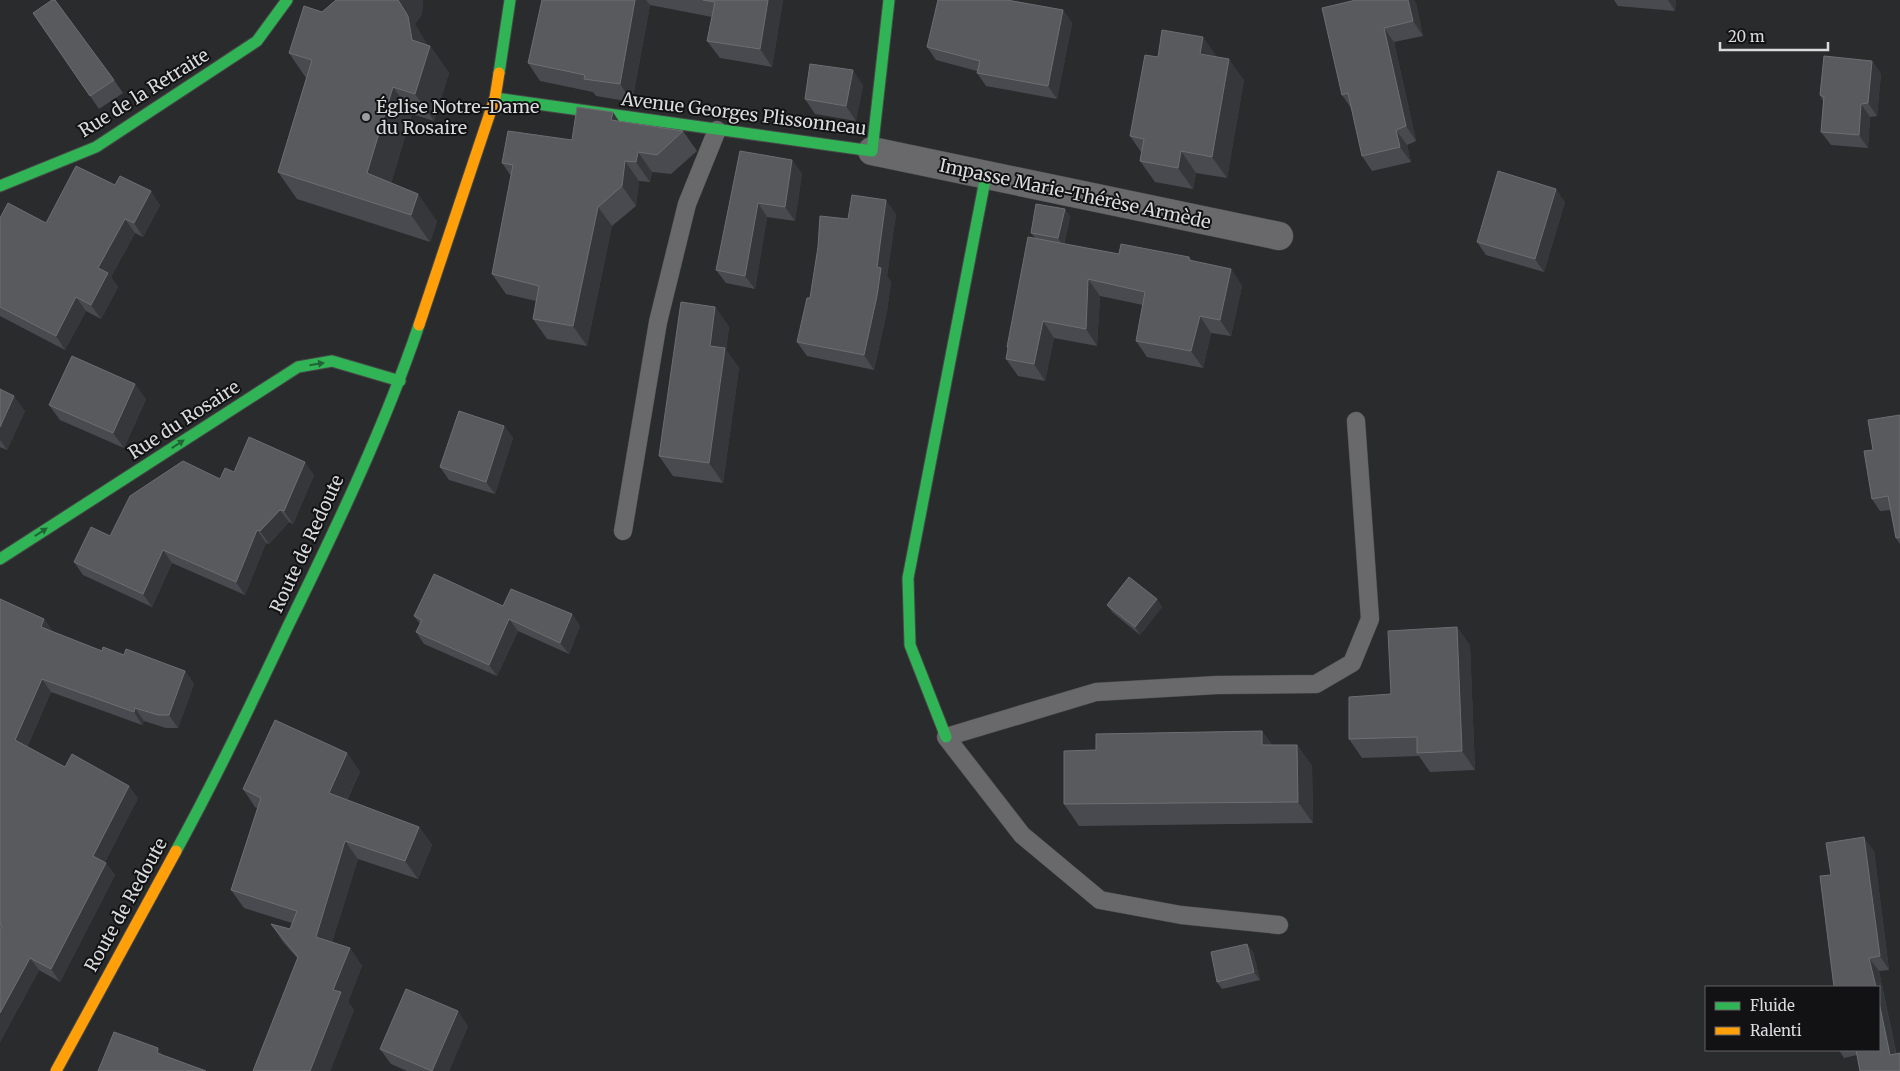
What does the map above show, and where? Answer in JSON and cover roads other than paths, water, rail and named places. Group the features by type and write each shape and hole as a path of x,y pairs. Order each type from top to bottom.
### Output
{"street":[{"name":"Rue de la Retraite","path":"0,186 104,142 256,41 287,0"},
{"name":"Route de Redoute","path":"56,1071 206,796 328,544 400,382 494,98 510,0"},
{"name":"Avenue Georges Plissonneau","path":"494,98 872,151 889,0"},
{"name":"Impasse Marie-Thérèse Armède","path":"872,151 1279,236"},
{"path":"946,736 910,645 908,578 986,175"},
{"name":"Rue du Rosaire","path":"0,559 298,367 332,361 400,382"}],"lane":[{"path":"623,531 658,322 687,204 717,130"},
{"path":"1279,925 1181,915 1100,900 1022,835 946,736 1096,692 1217,685 1316,684 1352,663 1370,619 1356,421"}],"place":[{"name":"Église Notre-Dame du Rosaire","path":"366,117"}]}
